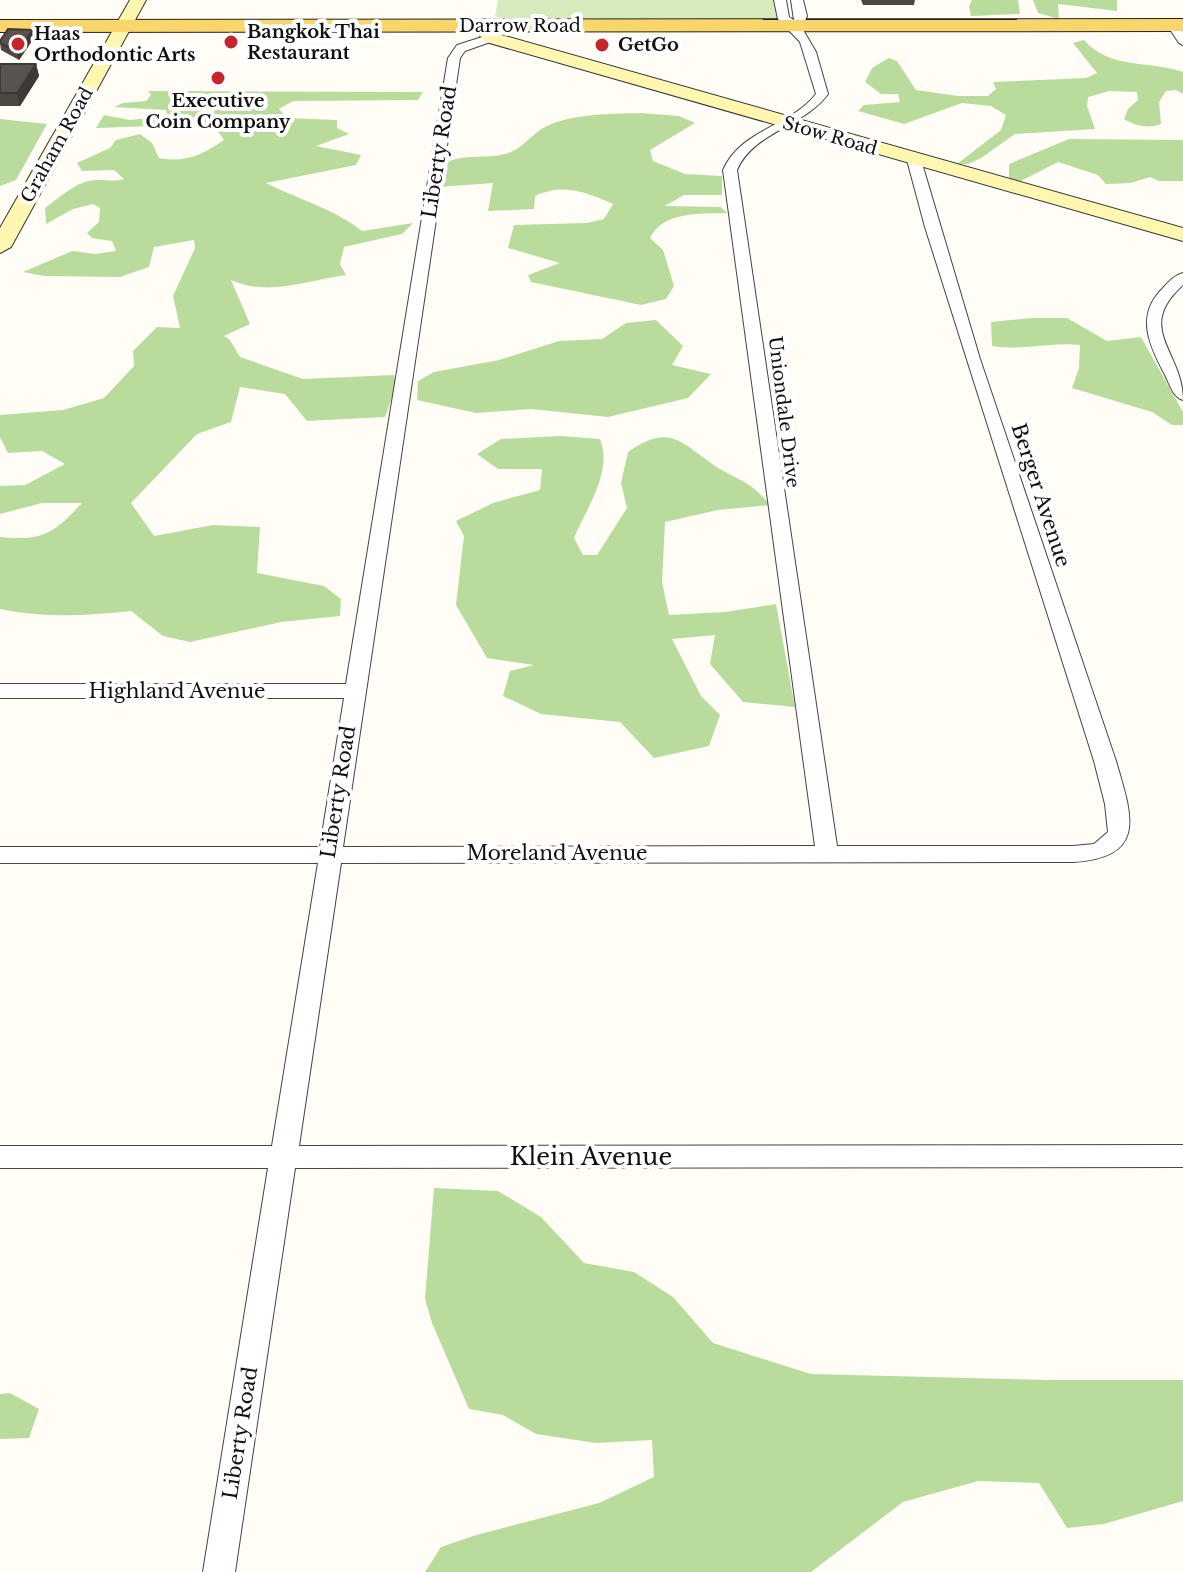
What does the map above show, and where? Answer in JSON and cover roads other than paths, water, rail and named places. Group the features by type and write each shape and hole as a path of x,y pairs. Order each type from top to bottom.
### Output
{"main road":[{"name":"Darrow Road","path":"0,26 123,25 490,32 798,26 1180,31"}],"street":[{"name":"Graham Road","path":"0,247 138,0"},
{"path":"780,0 784,19 798,26 801,16 797,0"},
{"name":"Uniondale Drive","path":"798,26 804,35 822,94 810,111 737,153 730,170 776,511 826,831 826,853"},
{"name":"Stow Road","path":"490,32 786,123 1183,235"},
{"name":"Liberty Road","path":"219,1572 328,853 454,58 461,48 490,32"},
{"name":"Berger Avenue","path":"914,160 970,349 1103,759 1120,829 1113,843"},
{"path":"1183,277 1162,297 1152,317 1160,346 1183,395"},
{"name":"Highland Avenue","path":"0,691 354,691"},
{"name":"Moreland Avenue","path":"0,855 1073,854 1094,852 1113,843"},
{"name":"Klein Avenue","path":"0,1157 1183,1156"}],"place":[{"name":"Bangkok Thai Restaurant","path":"231,42"},
{"name":"Haas Orthodontic Arts","path":"18,44"},
{"name":"GetGo","path":"602,45"},
{"name":"Executive Coin Company","path":"218,78"}]}
